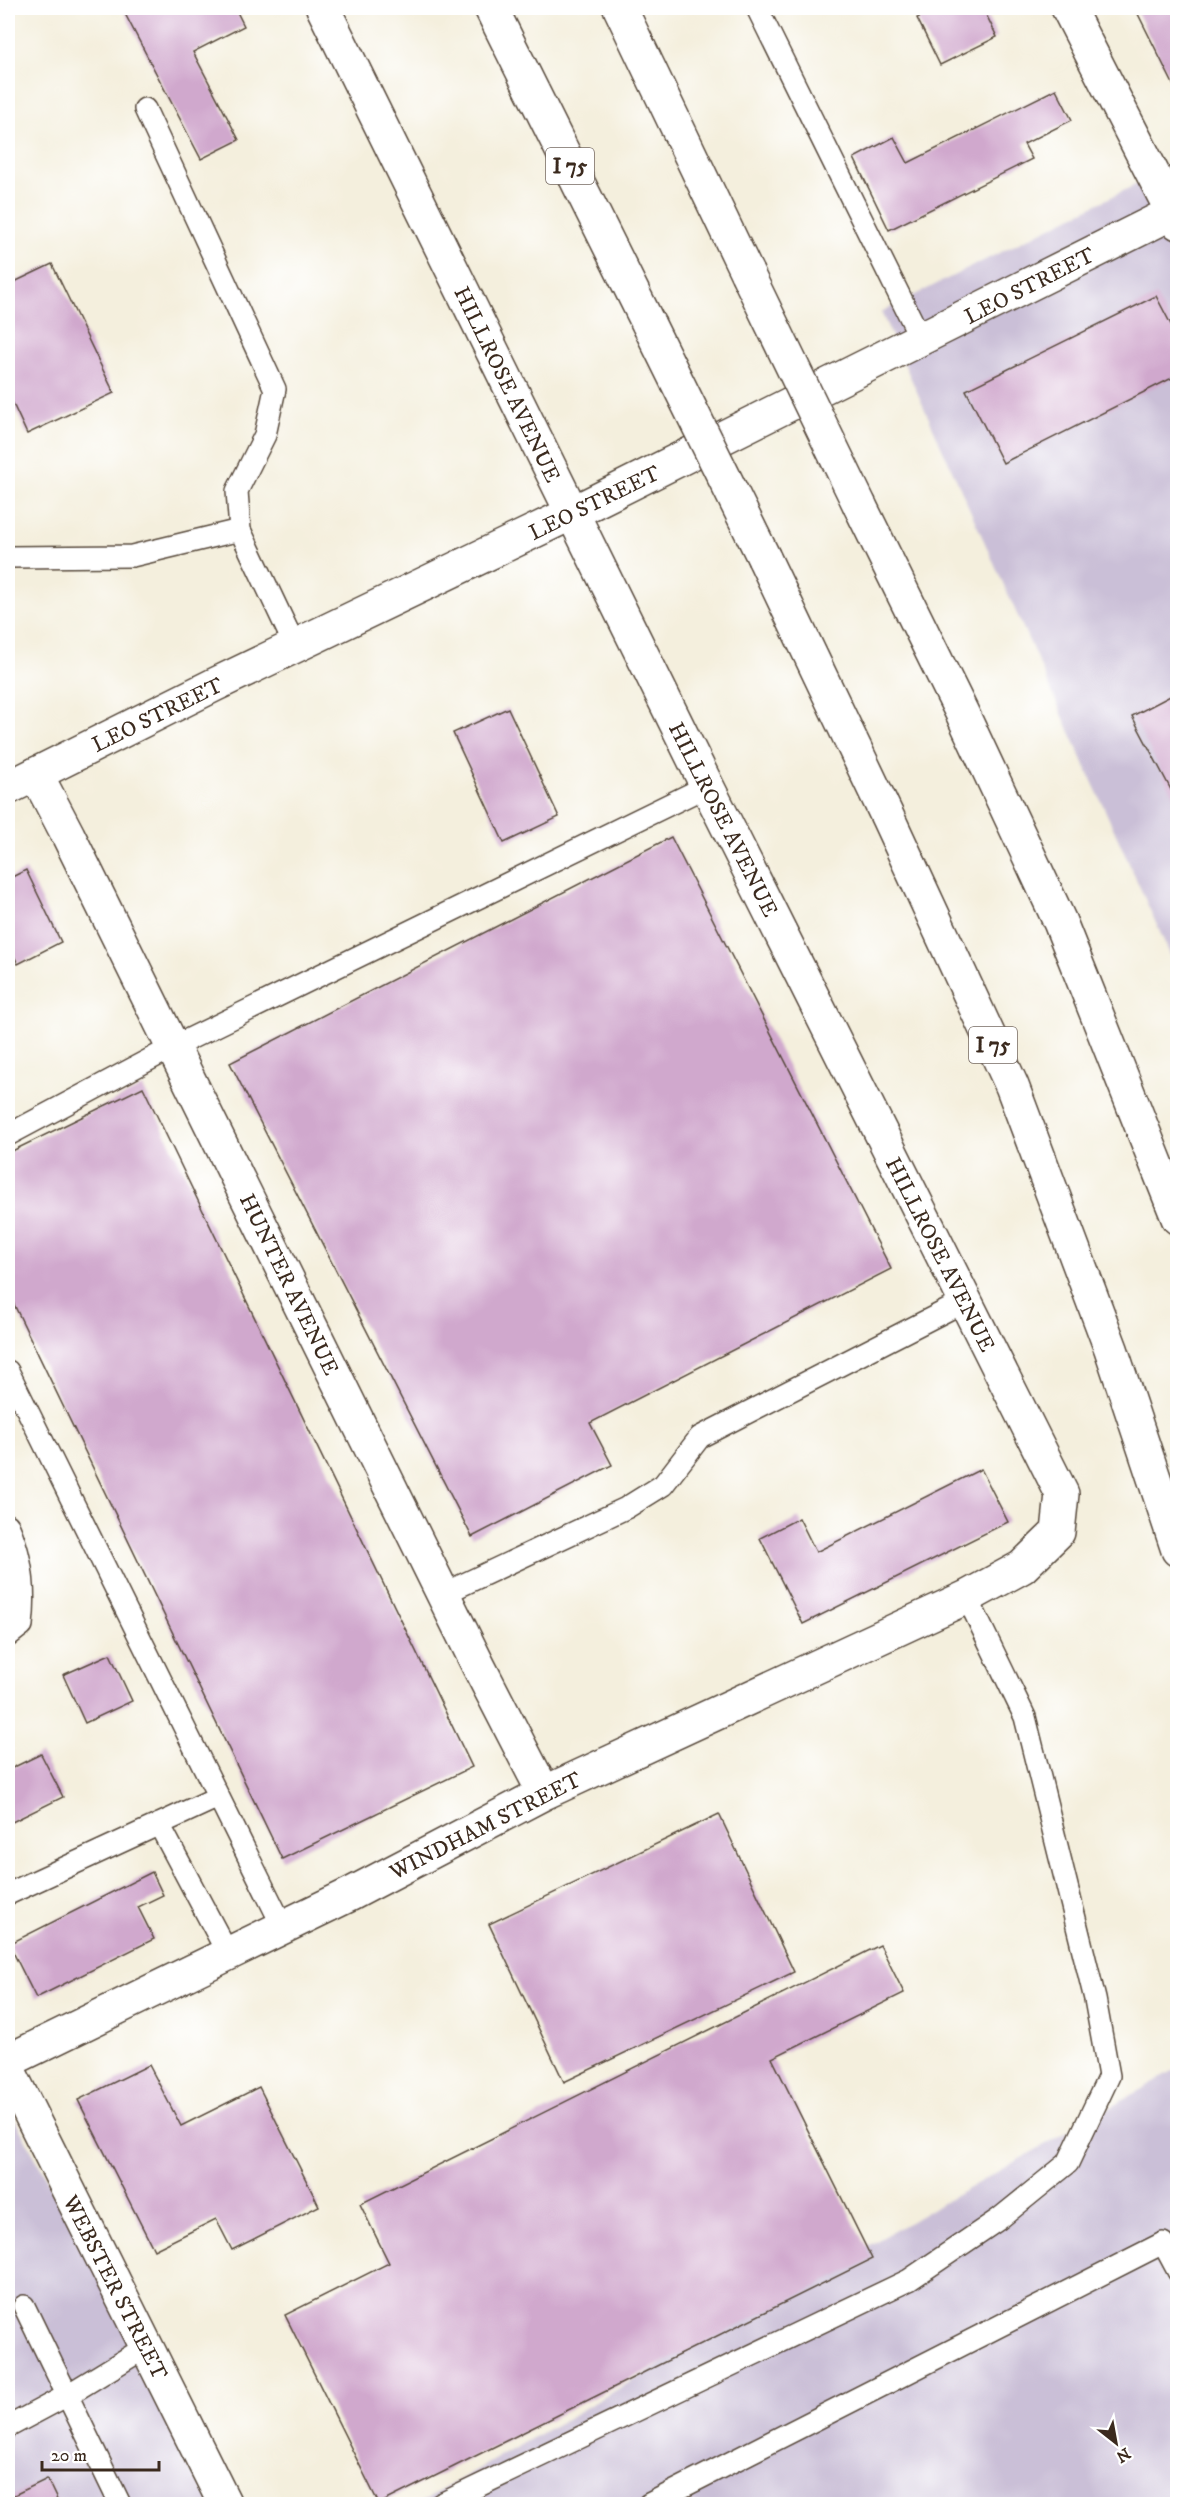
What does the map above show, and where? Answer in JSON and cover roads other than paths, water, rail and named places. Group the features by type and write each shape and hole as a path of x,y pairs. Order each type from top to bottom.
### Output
{"main road":[{"name":"HILLROSE AVENUE","path":"323,8 707,786 1062,1494 1058,1532 1022,1568 967,1597"},
{"name":"I 75","path":"491,8 764,558 1012,1086 1111,1349 1178,1550"},
{"path":"620,8 962,713 1060,922 1178,1218"},
{"path":"1068,8 1176,215"},
{"name":"LEO STREET","path":"22,781 1176,215"},
{"name":"HUNTER AVENUE","path":"22,781 173,1047 443,1594 544,1793"},
{"name":"WINDHAM STREET","path":"8,2061 283,1927 544,1793 967,1597"},
{"name":"WEBSTER STREET","path":"8,2069 225,2505"}],"lane":[{"path":"757,8 921,339"},
{"path":"145,109 275,389 265,435 237,491 240,530 295,646"},
{"path":"8,557 132,556 240,530"},
{"path":"8,1135 173,1047 707,786"},
{"path":"443,1594 626,1508 663,1485 700,1437 965,1300"},
{"path":"8,1371 283,1927"},
{"path":"8,1525 17,1546 25,1604 22,1625 8,1636"},
{"path":"441,2505 909,2280 999,2219 1068,2163 1109,2076 1095,1999 1025,1717 967,1597"},
{"path":"8,1894 218,1797"},
{"path":"159,1824 228,1954"},
{"path":"649,2505 1164,2243 1178,2271"},
{"path":"24,2306 120,2505"},
{"path":"8,2427 66,2396 146,2347"}]}
